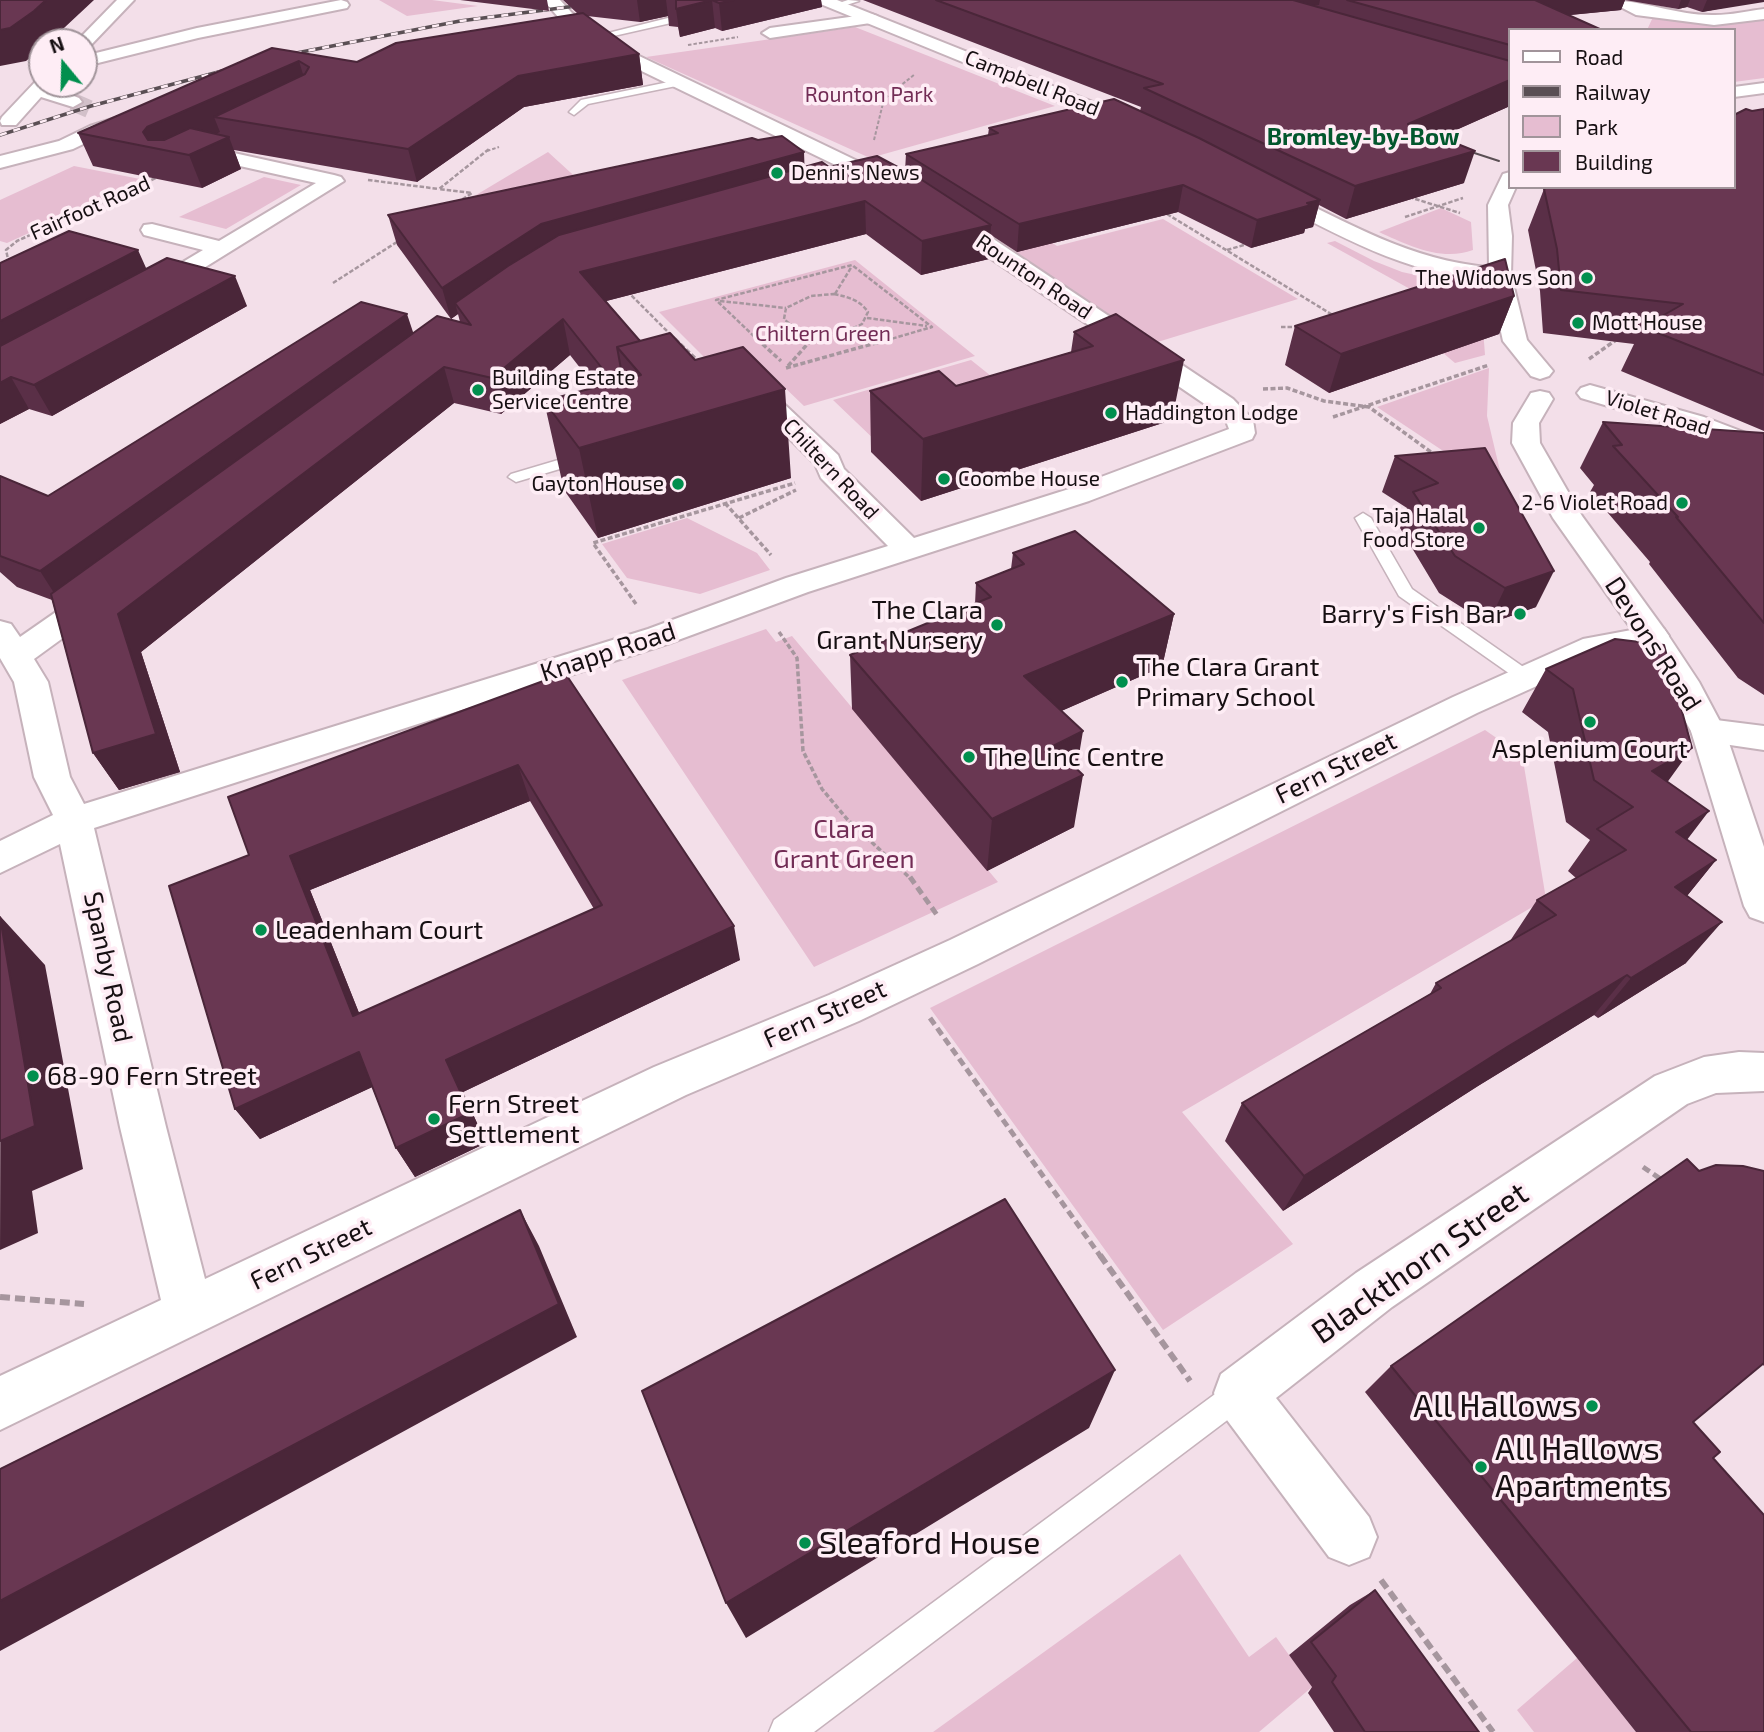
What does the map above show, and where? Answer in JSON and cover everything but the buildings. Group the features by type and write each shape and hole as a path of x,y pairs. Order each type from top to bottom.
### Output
{"street":[{"path":"98,28 126,0"},
{"path":"551,0 558,18 629,58 869,172 909,194"},
{"path":"1615,0 1632,15 1714,20 1764,14"},
{"name":"Campbell Road","path":"838,2 871,19 1096,108 1152,133"},
{"path":"98,58 140,44 341,5"},
{"path":"240,7 256,21"},
{"name":"Campbell Road","path":"770,33 871,19"},
{"path":"1736,92 1764,88"},
{"path":"9,121 31,98"},
{"path":"65,98 73,102"},
{"path":"1054,120 1096,108"},
{"path":"100,113 121,122"},
{"path":"0,162 66,145 121,122 148,115"},
{"name":"Fairfoot Road","path":"169,166 225,140"},
{"path":"202,152 334,181"},
{"path":"829,183 895,165"},
{"path":"125,307 334,181"},
{"path":"1508,183 1498,205 1502,236 1500,275 1515,341 1560,375 1584,383 1590,393 1588,397 1574,403 1560,375"},
{"path":"1259,187 1389,252 1462,272 1500,275"},
{"name":"Rounton Road","path":"930,206 1237,415 1242,425 1242,433 1216,444"},
{"name":"Fairfoot Road","path":"152,230 222,248"},
{"name":"Devons Road","path":"1560,375 1526,424 1526,443 1568,518 1653,636 1708,731 1764,906"},
{"name":"Violet Road","path":"1590,393 1695,423 1764,449"},
{"name":"Chiltern Road","path":"759,401 828,461 831,472 907,548"},
{"name":"Knapp Road","path":"0,858 74,821 659,636 797,584 907,548 1009,519 1216,444"},
{"path":"8,643 114,585"},
{"name":"Fern Street","path":"0,1404 670,1081 844,1008 964,952 1526,677 1595,647 1653,636"},
{"name":"Spanby Road","path":"8,643 31,682 52,777 74,821 143,1127 189,1313"},
{"path":"1708,731 1764,738"},
{"name":"Blackthorn Street","path":"1226,1403 1374,1290 1601,1140 1671,1090 1694,1077 1718,1073 1764,1072"},
{"path":"1226,1403 1349,1537"}],"lane":[{"path":"596,37 668,21"},
{"path":"574,111 586,102 683,82"},
{"path":"516,477 602,452"},
{"path":"1363,518 1405,592 1526,677"},
{"path":"786,1732 1226,1403"}],"path":[{"path":"629,58 770,33"},
{"path":"869,172 884,99 922,68 961,54"},
{"path":"439,189 491,148 499,147"},
{"name":"Fairfoot Road","path":"15,262 8,259 6,250 17,241 157,178 169,166"},
{"path":"334,181 356,178 472,193 449,208"},
{"path":"1402,194 1465,215"},
{"path":"1405,217 1466,197"},
{"path":"1167,214 1341,320"},
{"path":"333,283 403,238"},
{"path":"1226,250 1244,245"},
{"path":"0,251 6,250"},
{"path":"834,294 852,265"},
{"path":"716,300 852,265"},
{"path":"852,265 932,327"},
{"path":"626,290 702,365"},
{"path":"716,300 786,308 811,296 834,294 847,296 865,306 868,312 862,324 842,332 816,334 788,324 783,313 786,308"},
{"path":"716,300 789,368"},
{"path":"867,318 932,327"},
{"path":"779,370 932,327"},
{"path":"1281,327 1305,327"},
{"path":"789,368 816,334"},
{"path":"1560,375 1623,336"},
{"path":"1333,418 1497,363"},
{"path":"1269,387 1304,392 1324,401 1369,407 1444,463"},
{"path":"659,636 593,544 831,472"},
{"path":"739,518 831,472"},
{"path":"725,503 797,584"},
{"path":"757,601 797,657 803,751 822,789 847,819 906,872 964,952"},
{"path":"902,980 1226,1403"},
{"path":"1601,1140 1668,1184"},
{"path":"1349,1537 1493,1732"}],"green space":[{"path":"379,0 432,0 478,6 407,16"},
{"path":"1653,17 1724,25 1764,19 1764,78 1736,82 1736,28 1648,28"},
{"name":"Rounton Park","path":"855,27 1055,106 870,158 646,57"},
{"path":"548,152 582,183 461,204"},
{"path":"74,166 145,180 7,243 0,241 0,200"},
{"path":"264,177 301,185 226,229 179,217"},
{"path":"1441,208 1471,222 1473,250 1437,253 1413,247 1379,232"},
{"path":"1163,219 1298,299 1151,344 988,233 1024,224 1057,246"},
{"path":"1335,241 1402,272 1457,284 1482,316 1485,355 1455,363 1436,347 1439,305 1327,243"},
{"name":"Chiltern Green","path":"855,260 975,356 804,406 754,358 716,369 659,312"},
{"path":"971,360 1021,400 879,444 833,400"},
{"path":"1489,368 1487,416 1505,492 1377,407"},
{"path":"687,518 757,553 770,570 700,594 627,578 602,544"},
{"name":"Clara Grant Green","path":"766,629 776,642 792,636 998,882 814,967 622,680"},
{"path":"1485,730 1508,746 1521,748 1546,899 1182,1112 1293,1244 1163,1330 930,1008"},
{"path":"1180,1554 1249,1657 1276,1637 1312,1687 1259,1732 933,1732"},
{"path":"1577,1658 1636,1732 1534,1732 1517,1710"}],"tunnel":[{"path":"73,102 89,109"}],"tram line":[{"path":"1456,147 1499,161"}],"railway":[{"path":"281,56 460,21 622,0"},
{"path":"0,135 91,106 237,67"}],"place":[{"name":"Denni's News","path":"777,173"},
{"name":"The Widows Son","path":"1587,278"},
{"name":"Mott House","path":"1578,323"},
{"name":"Building Estate Service Centre","path":"478,390"},
{"name":"Haddington Lodge","path":"1111,413"},
{"name":"Coombe House","path":"944,479"},
{"name":"Gayton House","path":"678,484"},
{"name":"2-6 Violet Road","path":"1682,503"},
{"name":"Taja Halal Food Store","path":"1479,528"},
{"name":"Barry's Fish Bar","path":"1520,614"},
{"name":"The Clara Grant Nursery","path":"997,625"},
{"name":"The Clara Grant Primary School","path":"1122,682"},
{"name":"Asplenium Court","path":"1590,722"},
{"name":"The Linc Centre","path":"969,757"},
{"name":"Leadenham Court","path":"261,930"},
{"name":"68-90 Fern Street","path":"33,1076"},
{"name":"Fern Street Settlement","path":"434,1119"},
{"name":"All Hallows","path":"1592,1406"},
{"name":"All Hallows Apartments","path":"1481,1467"},
{"name":"Sleaford House","path":"805,1543"}],"district":[{"name":"Bromley-by-Bow","path":"1363,137"}]}
